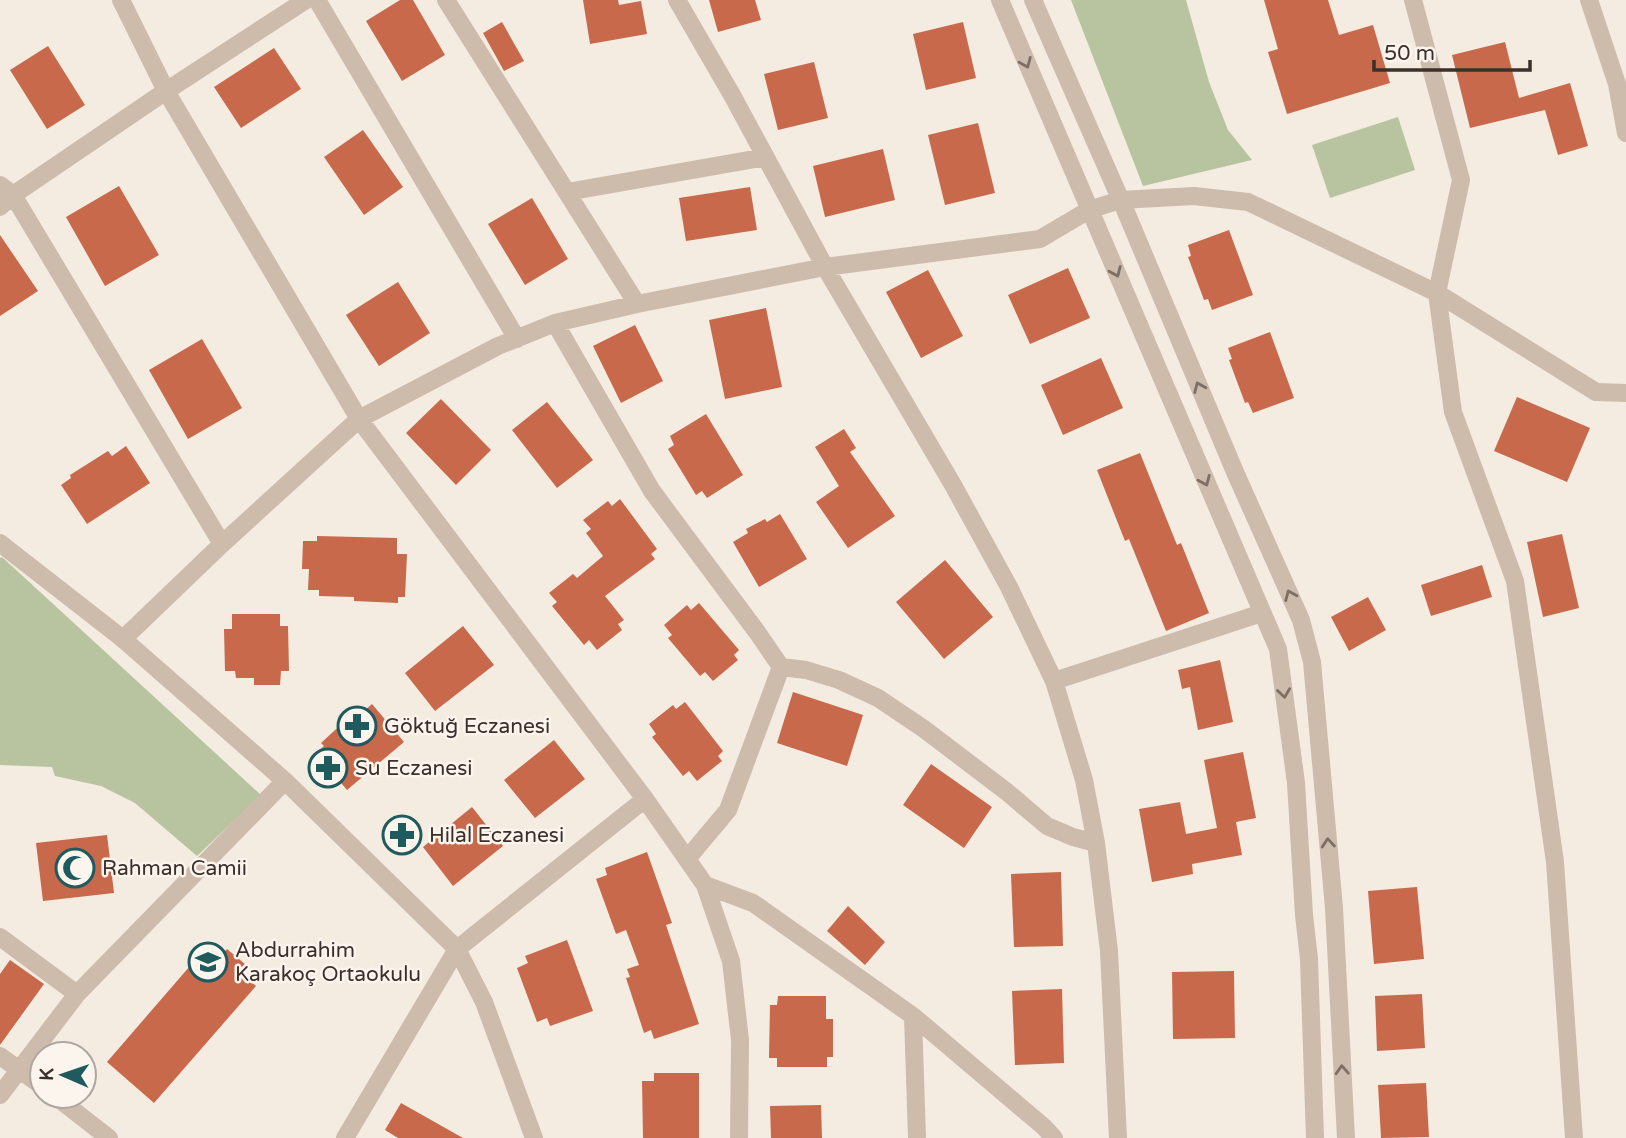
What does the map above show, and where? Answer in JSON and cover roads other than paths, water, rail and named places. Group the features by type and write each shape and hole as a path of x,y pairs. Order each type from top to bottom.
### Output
{"street":[{"path":"121,0 166,91 359,419 645,799 705,885 731,961 740,1040 739,1138"},
{"path":"222,544 4,196 306,0"},
{"path":"317,0 517,339"},
{"path":"446,0 637,304"},
{"path":"677,0 825,267 960,496 1009,587 1054,681 1084,780 1096,843 1109,951 1118,1138"},
{"path":"1000,0 1278,649 1296,783 1309,959 1314,1138"},
{"path":"1033,0 1234,472 1297,611 1312,662 1334,908 1346,1138"},
{"path":"1413,0 1461,180 1437,293 1453,411 1515,581 1555,862 1574,1138"},
{"path":"1588,0 1617,84 1626,133"},
{"path":"567,192 766,157"},
{"path":"123,639 359,419 498,346 555,323 637,304 825,267 1040,239 1089,211 1120,200 1194,196 1248,202 1437,293 1596,392 1626,393"},
{"path":"555,323 652,491 781,667 806,670 839,680 878,698 934,737 1048,826 1096,843"},
{"path":"0,543 123,639 285,780 457,949 484,1002 534,1138"},
{"path":"1054,681 1262,613"},
{"path":"687,859 727,810 781,667"},
{"path":"0,1095 77,994 285,780"},
{"path":"345,1138 457,949 645,799"},
{"path":"705,885 753,902 913,1016 1054,1138"},
{"path":"0,937 77,994"},
{"path":"913,1016 917,1138"},
{"path":"0,1056 28,1075"},
{"path":"73,1110 108,1138"}],"place":[{"name":"Göktuğ Eczanesi","path":"357,726"},
{"name":"Su Eczanesi","path":"328,768"},
{"name":"Hilal Eczanesi","path":"402,835"},
{"name":"Rahman Camii","path":"75,868"},
{"name":"Abdurrahim Karakoç Ortaokulu","path":"208,962"}]}
